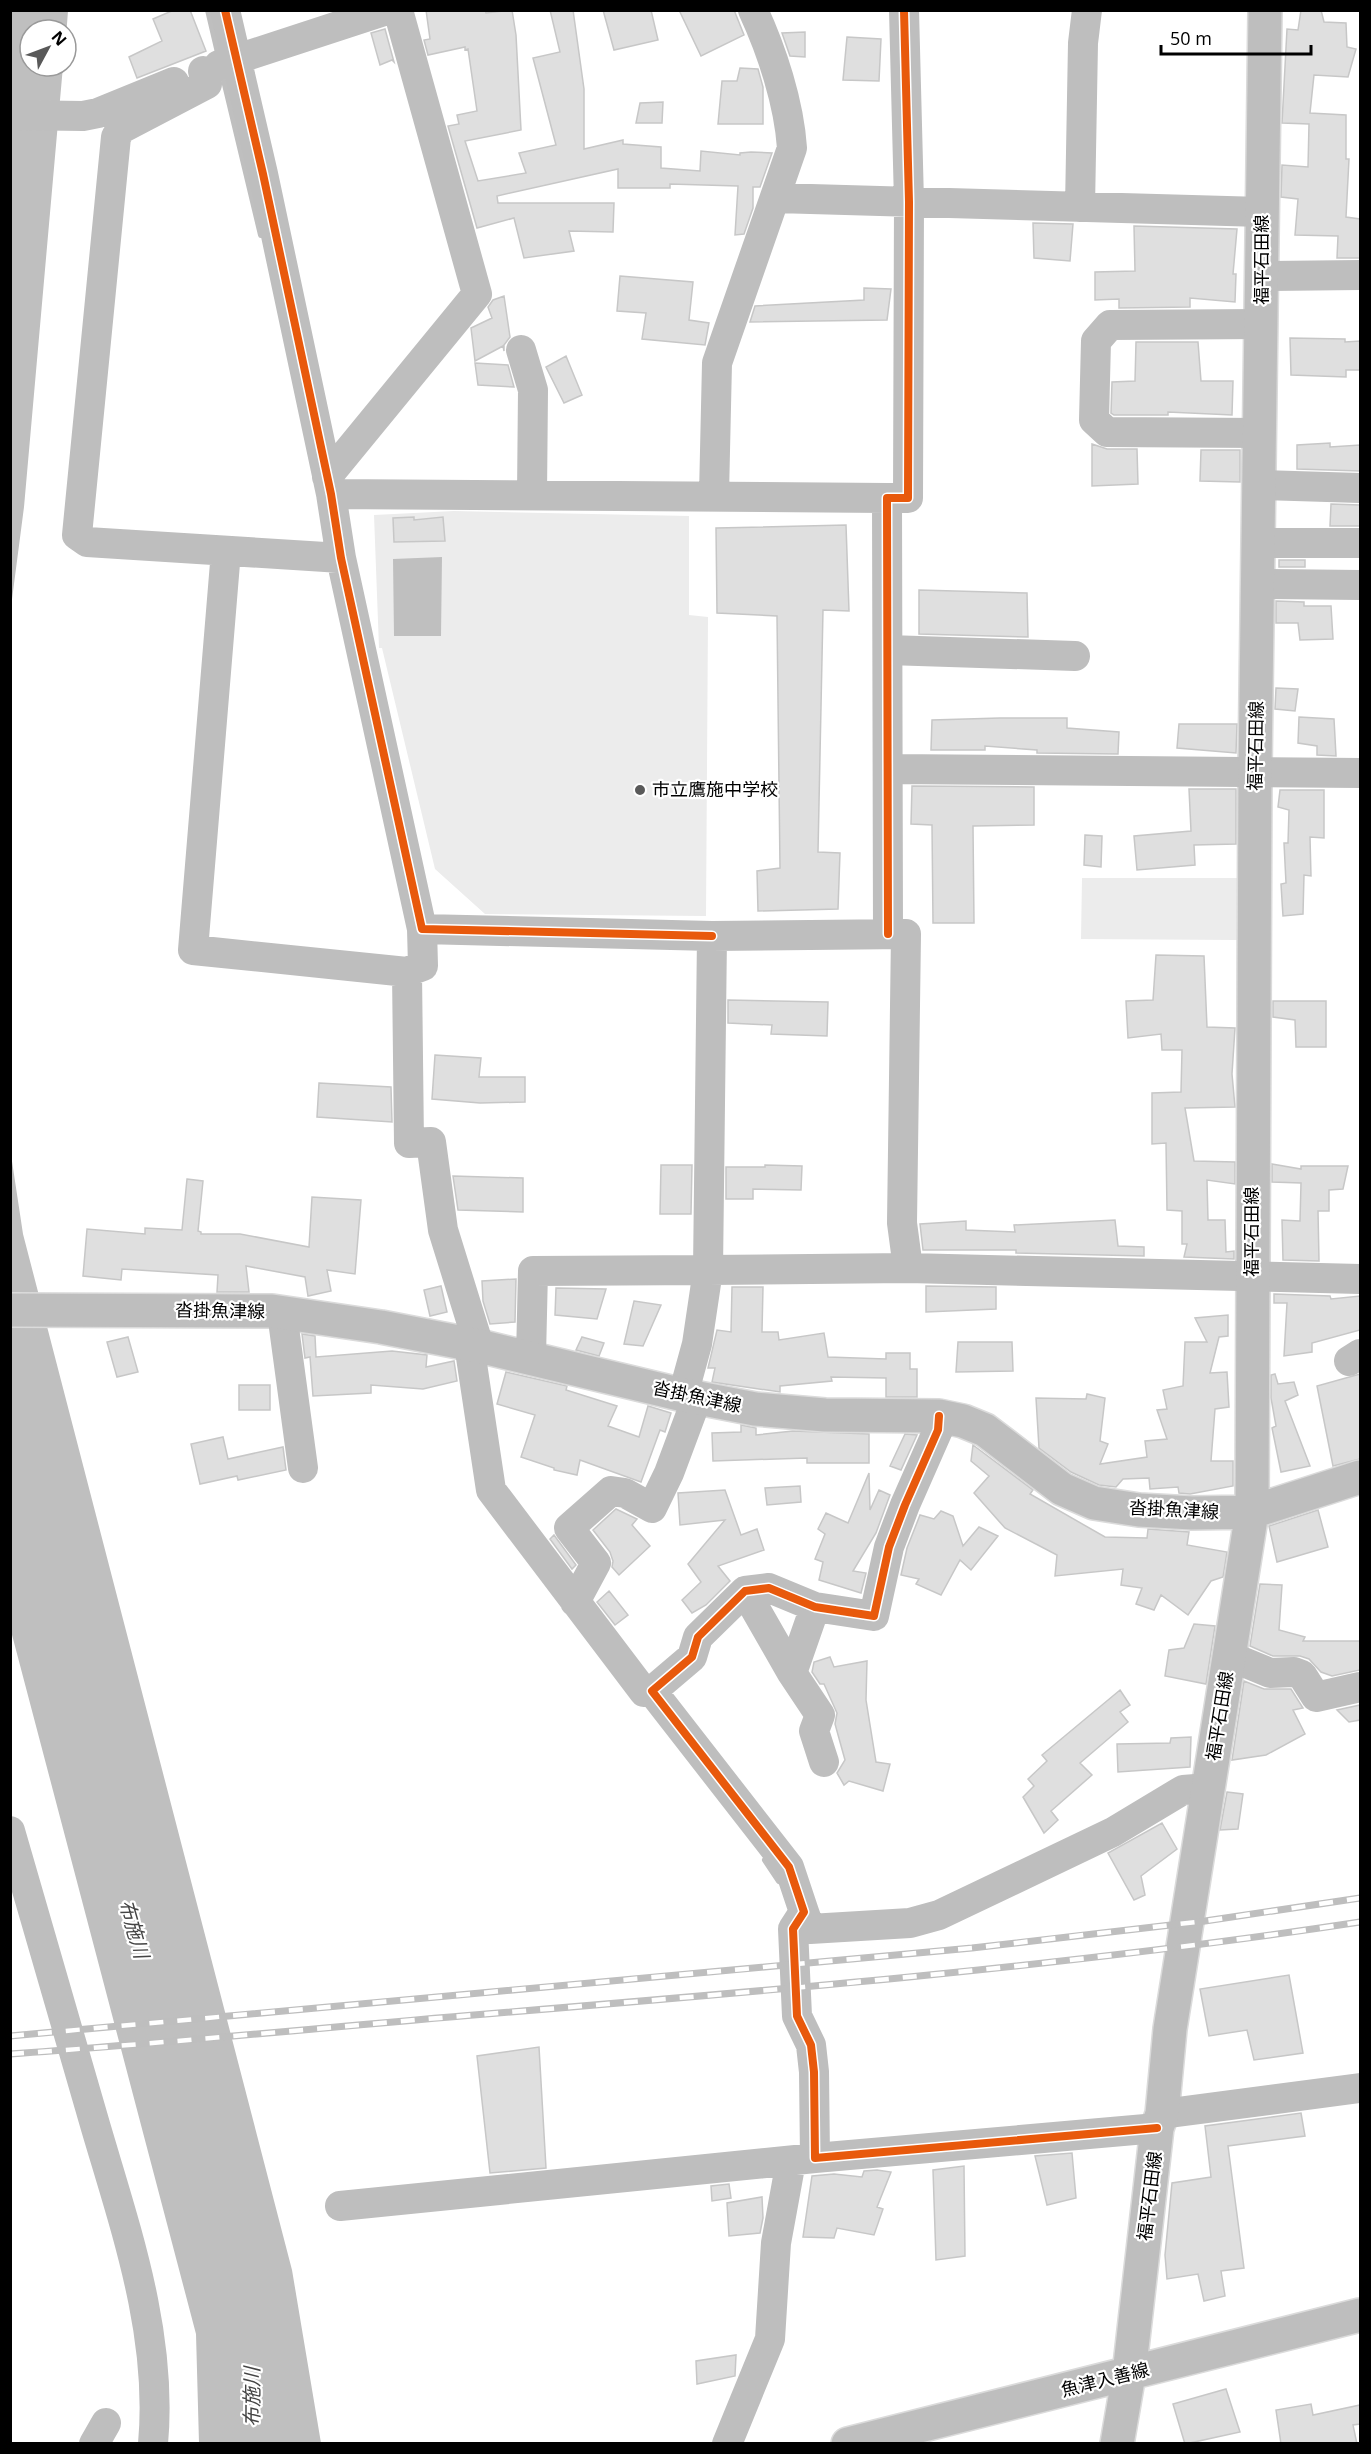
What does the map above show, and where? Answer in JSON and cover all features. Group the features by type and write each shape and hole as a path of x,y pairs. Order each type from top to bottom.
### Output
{"main road":[{"name":"福平石田線","path":"1117,2444 1129,2374 1170,2030 1252,1512 1255,771 1265,10"},
{"name":"沓掛魚津線","path":"10,1310 282,1313 381,1327 474,1345 690,1397 755,1409 814,1414 939,1416 963,1421 985,1430 1062,1489 1094,1503 1139,1510 1192,1513 1252,1512 1360,1477"},
{"name":"魚津入善線","path":"848,2444 1360,2314"}],"street":[{"path":"225,10 263,174 329,485 342,558 422,929 423,966 407,972 193,950 226,551"},
{"path":"10,115 83,116 98,113 236,58 387,10"},
{"path":"329,485 477,294 398,10"},
{"path":"714,495 717,363 792,148 790,125 765,35 753,10"},
{"path":"329,485 532,495 908,498 909,202 904,10"},
{"path":"1080,207 1083,44 1087,10"},
{"path":"203,71 207,84 122,129 116,137 77,535 87,542 342,558"},
{"path":"776,198 1262,212"},
{"path":"1262,276 1360,275"},
{"path":"1260,433 1107,432 1094,420 1096,341 1110,325 1261,324"},
{"path":"521,350 533,390 532,495"},
{"path":"1260,485 1360,488"},
{"path":"887,498 888,934"},
{"path":"1259,543 1360,543"},
{"path":"1258,584 1360,585"},
{"path":"888,650 1075,656"},
{"path":"889,769 1360,773"},
{"path":"422,929 712,936 906,934 902,1223 908,1268"},
{"path":"575,1602 596,1563 569,1528 611,1491 625,1493 652,1508 669,1473 690,1397 708,1270 712,936"},
{"path":"407,972 409,1143 431,1142 443,1230 474,1345 491,1490 644,1692 652,1691 692,1656 698,1637 745,1592 769,1588 815,1607 874,1616 889,1547 938,1430 939,1416"},
{"path":"531,1358 532,1271 908,1268 1360,1279"},
{"path":"282,1313 303,1468"},
{"path":"745,1592 792,1673 820,1715 814,1731 824,1762"},
{"path":"792,1673 815,1607"},
{"path":"1229,1656 1270,1673 1294,1672 1302,1675 1316,1697 1360,1687"},
{"path":"652,1691 789,1867 810,1929 910,1923 939,1915 1113,1832 1183,1790 1208,1788"},
{"path":"10,1831 133,2252 151,2346 155,2420 153,2444"},
{"path":"727,2444 770,2339 776,2243 803,2160 814,2072 811,2044 797,2016 793,1929 804,1912"},
{"path":"340,2206 803,2160 1160,2121 1360,2088"}],"shaded area":[{"path":"454,511 689,516 689,615 708,617 706,916 485,914 435,869 382,648 379,648 374,515"},
{"path":"1082,878 1237,878 1237,940 1081,939"}],"water":[{"path":"11,11 68,11 67,18 18,18 18,78 62,78 24,507 11,607"},
{"path":"442,557 441,636 394,636 393,559"},
{"name":"布施川","path":"10,1148 23,1234 292,2270 321,2443 199,2443 196,2334 11,1631"}],"building":[{"path":"174,10 190,10 206,51 137,78 129,57 162,41 153,19"},
{"path":"426,10 485,10 486,13 512,10 516,35 521,130 465,141 478,181 526,173 519,153 556,145 533,58 560,52 550,10 573,10 584,89 584,149 623,140 623,144 661,147 661,168 700,171 701,151 740,155 740,153 751,152 772,153 760,187 753,187 753,208 744,234 735,235 738,186 670,184 670,188 618,188 618,169 497,196 498,203 614,203 613,232 569,231 574,251 524,258 514,218 477,228 448,126 459,124 457,115 477,111 468,49 465,50 465,47 428,55 424,40 430,39"},
{"path":"603,10 651,10 658,40 614,50"},
{"path":"679,10 734,10 744,35 701,56"},
{"path":"1301,10 1321,10 1324,22 1346,23 1347,47 1356,49 1348,77 1314,75 1310,113 1346,115 1346,159 1349,159 1346,217 1360,219 1360,258 1337,258 1338,236 1295,235 1298,199 1281,197 1282,165 1308,167 1309,124 1282,123 1287,29 1298,30"},
{"path":"385,29 394,62 392,60 380,65 371,33"},
{"path":"805,32 805,57 790,56 782,33"},
{"path":"847,37 881,39 879,81 843,80"},
{"path":"740,68 758,69 763,87 763,124 718,124 722,81 737,81"},
{"path":"663,102 662,123 636,123 640,103"},
{"path":"1033,223 1073,224 1070,261 1034,258"},
{"path":"1134,226 1237,229 1233,274 1236,274 1235,302 1190,298 1190,307 1119,308 1119,299 1095,300 1095,272 1135,271"},
{"path":"620,276 693,282 689,320 709,323 705,345 642,339 646,313 617,311"},
{"path":"864,288 891,289 887,320 750,322 755,306 864,300"},
{"path":"504,296 510,337 504,345 504,351 503,346 475,361 471,328 492,318 488,307 493,300"},
{"path":"1290,338 1360,341 1360,370 1346,370 1346,377 1291,375"},
{"path":"1136,342 1198,342 1201,381 1233,381 1232,415 1168,412 1168,415 1114,415 1111,413 1112,382 1135,381"},
{"path":"566,356 582,395 564,403 546,367"},
{"path":"475,363 508,365 514,387 478,385"},
{"path":"1330,443 1330,447 1360,445 1360,471 1297,469 1297,445"},
{"path":"1092,444 1107,449 1137,449 1138,484 1092,486"},
{"path":"1201,450 1240,450 1240,482 1200,481"},
{"path":"1331,504 1360,505 1360,526 1330,526"},
{"path":"414,517 414,520 443,517 445,541 394,542 393,518"},
{"path":"846,525 849,611 823,610 818,852 840,853 838,909 758,911 757,871 780,868 777,616 717,613 716,528"},
{"path":"1279,560 1305,560 1305,567 1279,567"},
{"path":"919,590 1027,593 1028,637 919,634"},
{"path":"1276,601 1304,602 1304,606 1331,606 1333,639 1300,640 1298,623 1276,623"},
{"path":"1276,688 1298,689 1295,711 1275,709"},
{"path":"1299,717 1334,719 1336,756 1317,755 1317,746 1298,743"},
{"path":"1067,718 1067,728 1119,732 1118,754 1037,753 1037,750 985,746 985,750 931,750 932,720"},
{"path":"1179,724 1237,724 1236,753 1177,748"},
{"path":"912,786 1034,787 1034,825 973,826 974,923 933,923 932,825 911,824"},
{"path":"1189,789 1236,789 1236,844 1194,845 1195,865 1137,870 1134,836 1191,831"},
{"path":"1280,790 1324,790 1324,838 1310,837 1311,876 1304,875 1303,914 1283,916 1281,884 1286,883 1284,843 1288,843 1289,810 1278,807"},
{"path":"1085,835 1102,836 1101,867 1084,865"},
{"path":"1156,955 1204,956 1207,1027 1235,1028 1232,1074 1235,1107 1185,1108 1194,1161 1235,1162 1235,1184 1207,1180 1208,1220 1225,1220 1226,1252 1234,1251 1234,1259 1184,1257 1187,1244 1182,1244 1182,1211 1167,1210 1166,1143 1152,1144 1152,1093 1181,1092 1182,1050 1162,1050 1161,1034 1128,1038 1126,1001 1153,1000"},
{"path":"728,1000 828,1002 827,1036 771,1034 772,1025 728,1023"},
{"path":"1273,1001 1326,1001 1326,1047 1296,1047 1295,1020 1273,1017"},
{"path":"435,1055 481,1058 479,1077 525,1077 525,1102 480,1103 432,1099"},
{"path":"319,1083 391,1087 392,1122 317,1117"},
{"path":"1272,1164 1301,1169 1301,1166 1348,1166 1343,1189 1329,1190 1329,1211 1318,1211 1319,1261 1283,1260 1282,1220 1300,1221 1301,1183 1272,1182"},
{"path":"661,1165 692,1165 691,1214 660,1214"},
{"path":"765,1165 802,1166 801,1190 753,1189 753,1199 726,1199 726,1167 765,1167"},
{"path":"453,1176 523,1178 523,1212 458,1210"},
{"path":"187,1179 203,1181 198,1231 201,1234 240,1234 309,1247 312,1197 361,1200 355,1274 327,1270 331,1291 308,1296 305,1277 246,1266 249,1292 217,1292 218,1275 122,1269 121,1280 83,1276 87,1229 145,1234 145,1228 182,1230"},
{"path":"1115,1220 1118,1246 1144,1247 1144,1256 1016,1253 1016,1250 923,1250 920,1224 966,1221 966,1230 1015,1232 1014,1225"},
{"path":"516,1279 515,1322 490,1324 483,1301 482,1281"},
{"path":"441,1286 447,1312 430,1316 424,1290"},
{"path":"926,1286 996,1287 996,1309 926,1312"},
{"path":"732,1287 763,1287 762,1332 778,1332 779,1340 824,1333 828,1357 886,1359 886,1353 910,1353 910,1369 917,1369 917,1397 886,1397 886,1378 831,1377 832,1381 780,1386 780,1392 712,1382 715,1368 708,1368 717,1330 731,1332"},
{"path":"556,1288 606,1289 597,1319 555,1315"},
{"path":"1274,1294 1330,1296 1331,1299 1360,1296 1360,1330 1312,1343 1312,1352 1284,1356 1287,1303 1274,1303"},
{"path":"634,1301 661,1305 643,1346 624,1344"},
{"path":"1228,1315 1228,1336 1219,1337 1210,1373 1227,1372 1229,1407 1215,1409 1211,1461 1233,1461 1233,1486 1190,1494 1179,1493 1178,1487 1150,1489 1149,1478 1123,1479 1116,1487 1099,1485 1071,1472 1039,1448 1036,1398 1086,1399 1087,1394 1105,1398 1100,1441 1108,1444 1100,1464 1147,1457 1145,1441 1167,1439 1157,1410 1167,1409 1163,1390 1183,1386 1185,1342 1207,1342 1195,1318"},
{"path":"302,1334 315,1336 316,1357 392,1351 427,1355 426,1367 454,1361 457,1381 423,1389 371,1385 371,1393 313,1396 310,1357 305,1358"},
{"path":"128,1337 138,1372 117,1377 107,1342"},
{"path":"582,1337 604,1343 599,1356 576,1350"},
{"path":"958,1342 1012,1342 1013,1371 956,1372"},
{"path":"506,1372 567,1386 566,1390 617,1406 608,1426 639,1437 648,1406 671,1413 665,1432 660,1430 641,1482 580,1460 577,1475 554,1470 554,1468 521,1457 535,1415 497,1404"},
{"path":"1275,1374 1278,1384 1294,1382 1298,1395 1285,1401 1310,1466 1281,1472 1272,1428 1276,1426 1271,1398 1271,1375"},
{"path":"1360,1374 1360,1459 1333,1466 1317,1386"},
{"path":"239,1385 270,1385 270,1410 239,1410"},
{"path":"741,1425 756,1428 756,1435 793,1431 869,1434 869,1463 807,1463 807,1458 713,1461 712,1433 741,1432"},
{"path":"905,1434 917,1435 901,1470 890,1466"},
{"path":"223,1437 228,1459 283,1447 286,1470 238,1480 237,1476 200,1484 191,1444"},
{"path":"973,1445 1033,1490 1030,1494 1105,1537 1147,1538 1148,1529 1189,1532 1187,1545 1227,1552 1223,1577 1211,1581 1188,1615 1161,1595 1154,1610 1136,1604 1142,1588 1121,1585 1123,1569 1055,1576 1057,1555 1005,1528 974,1493 989,1476 971,1461"},
{"path":"869,1473 870,1510 879,1490 890,1495 876,1533 853,1571 866,1573 861,1593 819,1580 823,1562 815,1559 825,1534 818,1529 826,1513 848,1523"},
{"path":"800,1486 801,1502 767,1505 765,1488"},
{"path":"725,1490 741,1535 757,1529 764,1550 718,1566 730,1581 706,1605 692,1613 682,1600 701,1582 688,1564 725,1520 680,1525 678,1493"},
{"path":"616,1509 637,1519 632,1525 650,1546 619,1575 612,1567 610,1552 593,1530"},
{"path":"1318,1510 1328,1547 1277,1562 1269,1526"},
{"path":"941,1511 953,1516 963,1546 979,1527 998,1536 971,1570 960,1560 941,1595 916,1584 919,1579 901,1575 907,1548 920,1515 934,1519"},
{"path":"554,1535 576,1565 572,1569 550,1539"},
{"path":"1260,1584 1282,1585 1279,1630 1305,1637 1303,1641 1360,1641 1360,1670 1332,1676 1321,1672 1309,1659 1300,1656 1273,1656 1250,1646"},
{"path":"609,1591 628,1615 615,1625 597,1602"},
{"path":"1194,1624 1215,1626 1206,1684 1165,1676 1169,1650 1184,1648"},
{"path":"830,1657 834,1667 867,1661 866,1700 876,1762 890,1764 883,1791 849,1781 844,1785 837,1773 845,1760 835,1724 837,1713 824,1684 820,1684 812,1672 814,1662"},
{"path":"1244,1681 1264,1689 1291,1689 1303,1708 1293,1710 1305,1734 1266,1755 1232,1760"},
{"path":"1120,1690 1130,1705 1120,1712 1128,1722 1080,1763 1092,1775 1051,1811 1058,1820 1044,1833 1023,1797 1034,1786 1028,1779 1047,1761 1042,1755"},
{"path":"1360,1705 1360,1720 1349,1722 1337,1710"},
{"path":"1191,1737 1190,1767 1118,1772 1117,1744 1170,1743 1171,1738"},
{"path":"1227,1792 1243,1794 1238,1829 1220,1830"},
{"path":"1162,1823 1177,1849 1141,1876 1145,1895 1134,1900 1108,1853"},
{"path":"1289,1975 1303,2053 1254,2060 1247,2030 1209,2036 1200,1989"},
{"path":"539,2047 546,2168 490,2173 477,2056"},
{"path":"1301,2113 1305,2136 1228,2146 1244,2268 1221,2271 1225,2296 1204,2301 1198,2274 1167,2279 1165,2255 1172,2183 1211,2177 1205,2126"},
{"path":"1072,2153 1076,2198 1047,2205 1035,2156"},
{"path":"964,2166 965,2256 936,2260 933,2170"},
{"path":"864,2171 891,2172 877,2207 883,2209 874,2235 837,2228 834,2238 803,2237 812,2176 834,2174 862,2177"},
{"path":"729,2184 731,2198 712,2201 711,2186"},
{"path":"762,2197 763,2218 760,2233 729,2236 727,2203"},
{"path":"736,2355 735,2376 697,2384 696,2361"},
{"path":"1226,2389 1240,2432 1185,2444 1173,2404"},
{"path":"1311,2404 1313,2415 1360,2405 1360,2424 1353,2425 1357,2444 1281,2444 1276,2410"}],"waterway":[{"path":"208,10 219,57"},
{"path":"222,72 261,235"},
{"path":"765,1860 779,1881"}],"railway":[{"path":"10,2036 972,1948 1205,1921 1360,1898"},
{"path":"10,2054 924,1976 1142,1952 1360,1922"}],"cycle path":[{"path":"225,10 263,174 331,494 341,558 422,929 712,936"},
{"path":"888,934 887,498 908,498 909,202 904,10"},
{"path":"939,1416 938,1430 889,1547 874,1616 815,1607 769,1588 745,1591 698,1637 692,1657 652,1691 789,1867 804,1912 793,1929 797,2016 811,2045 814,2072 815,2158 1157,2128"}],"place":[{"name":"市立鷹施中学校","path":"640,790"}]}
